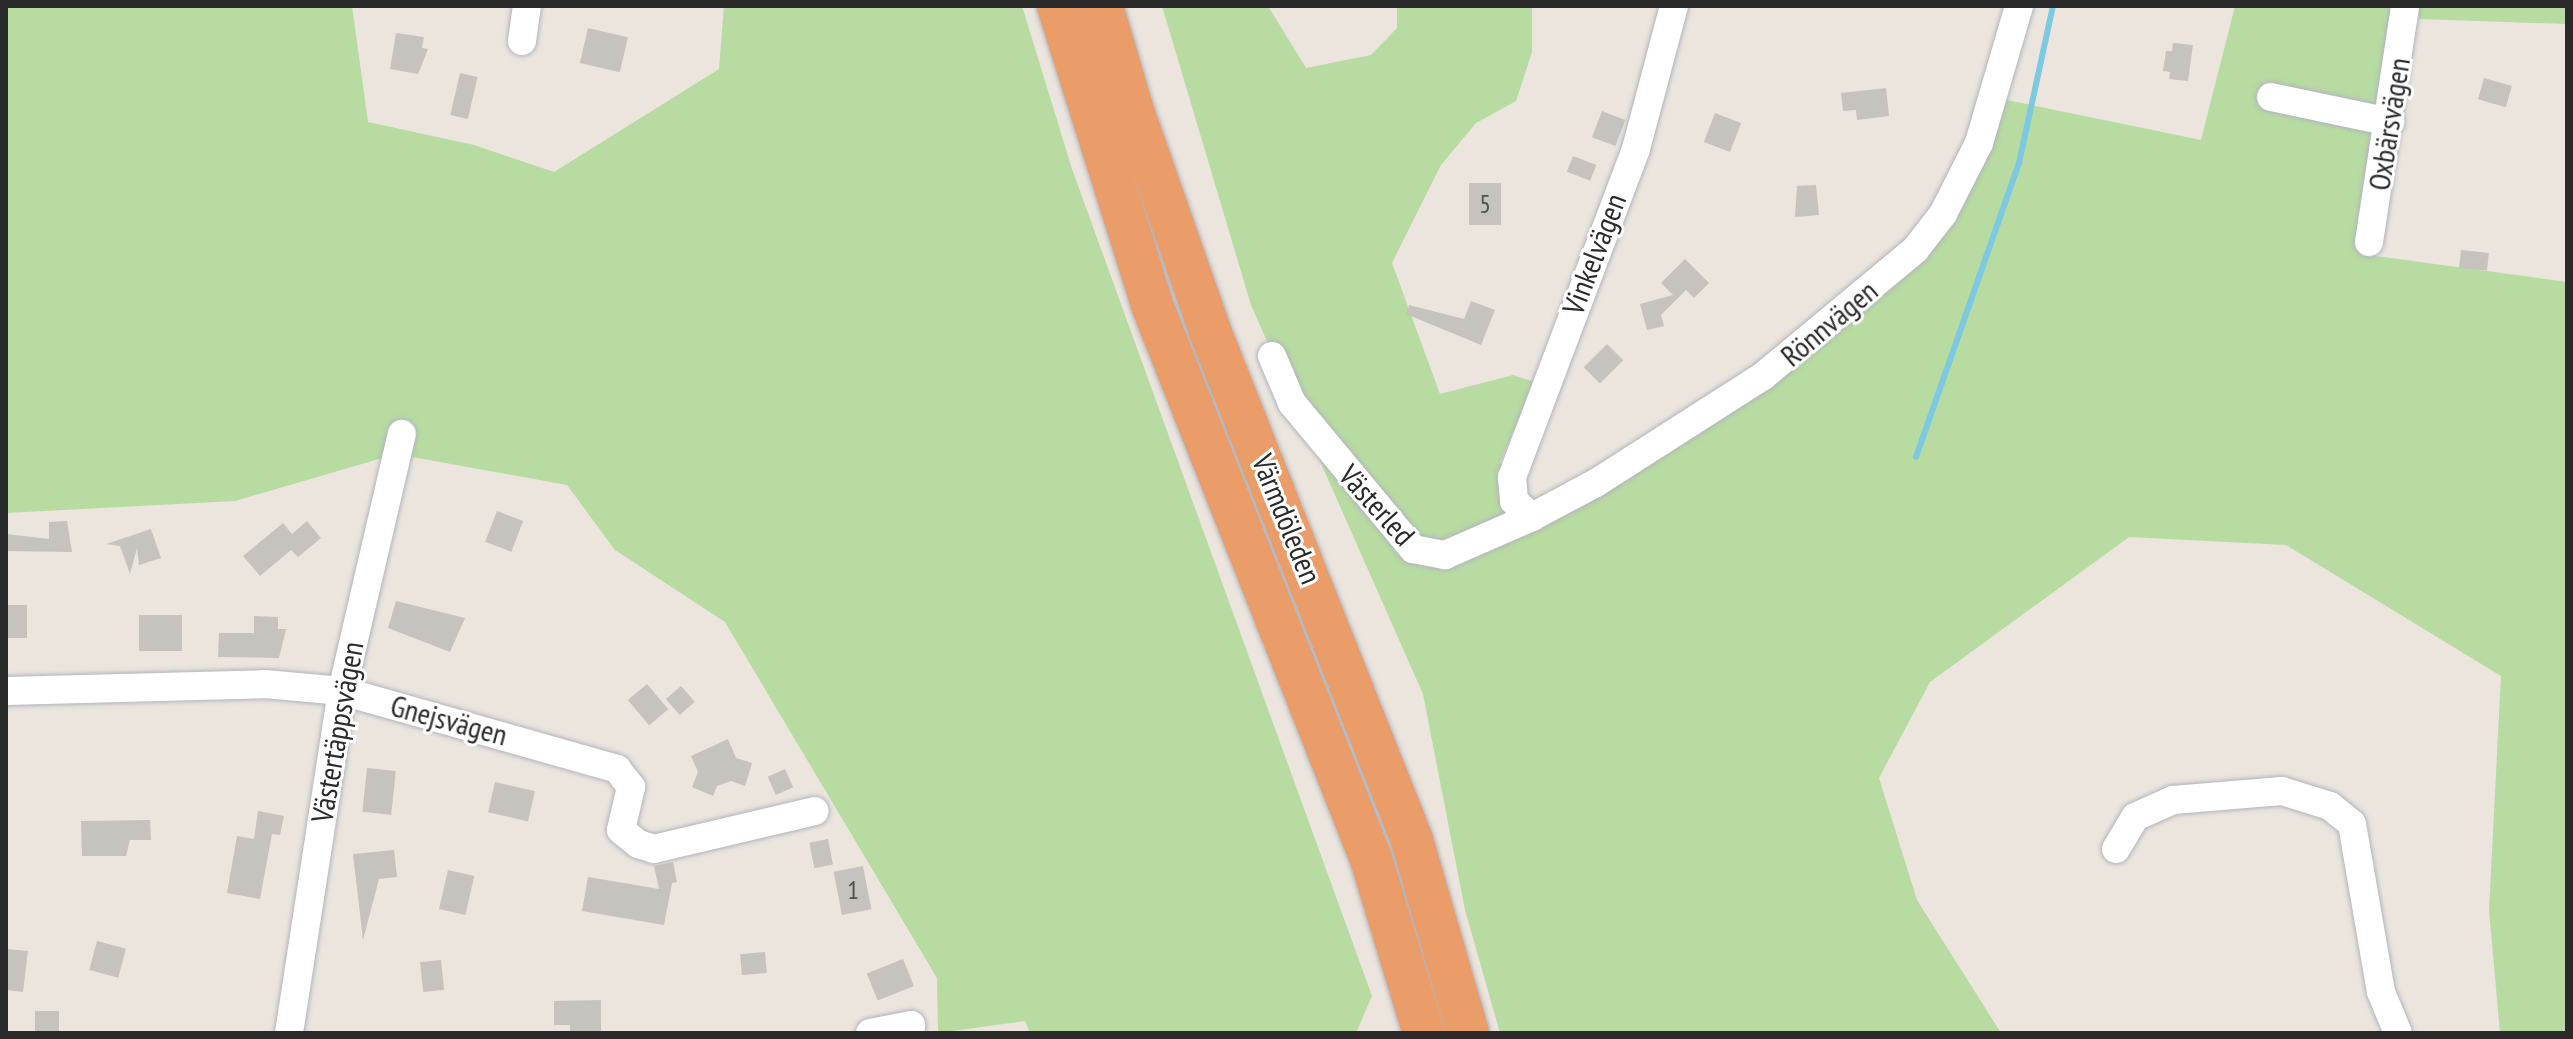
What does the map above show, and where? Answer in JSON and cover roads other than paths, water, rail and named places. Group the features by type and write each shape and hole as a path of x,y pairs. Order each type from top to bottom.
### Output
{"highway":[{"name":"Värmdöleden","path":"1058,6 1152,305 1371,859 1424,1033"},
{"name":"Värmdöleden","path":"1102,6 1132,108 1210,331 1412,840 1468,1033"}],"street":[{"path":"522,41 527,6"},
{"name":"Vinkelvägen","path":"1523,509 1512,477 1521,446 1636,149 1674,6"},
{"name":"Rönnvägen","path":"1523,509 1606,477 1762,377 1915,250 1943,214 1979,143 2019,6"},
{"name":"Oxbärsvägen","path":"2369,242 2390,122 2405,6"},
{"path":"2271,97 2390,122"},
{"name":"Västerled","path":"1272,356 1292,403 1413,549 1445,555 1523,509"},
{"name":"Västertäppsvägen","path":"289,1033 342,691 402,434"},
{"name":"Gnejsvägen","path":"6,691 265,684 342,691 617,769 631,787 621,830 654,849 815,811"},
{"path":"2116,849 2135,817 2173,800 2282,791 2330,806 2352,824 2381,992 2398,1033"},
{"path":"870,1033 910,1029"}],"waterway":[{"path":"1916,457 2019,163 2053,6"}]}
